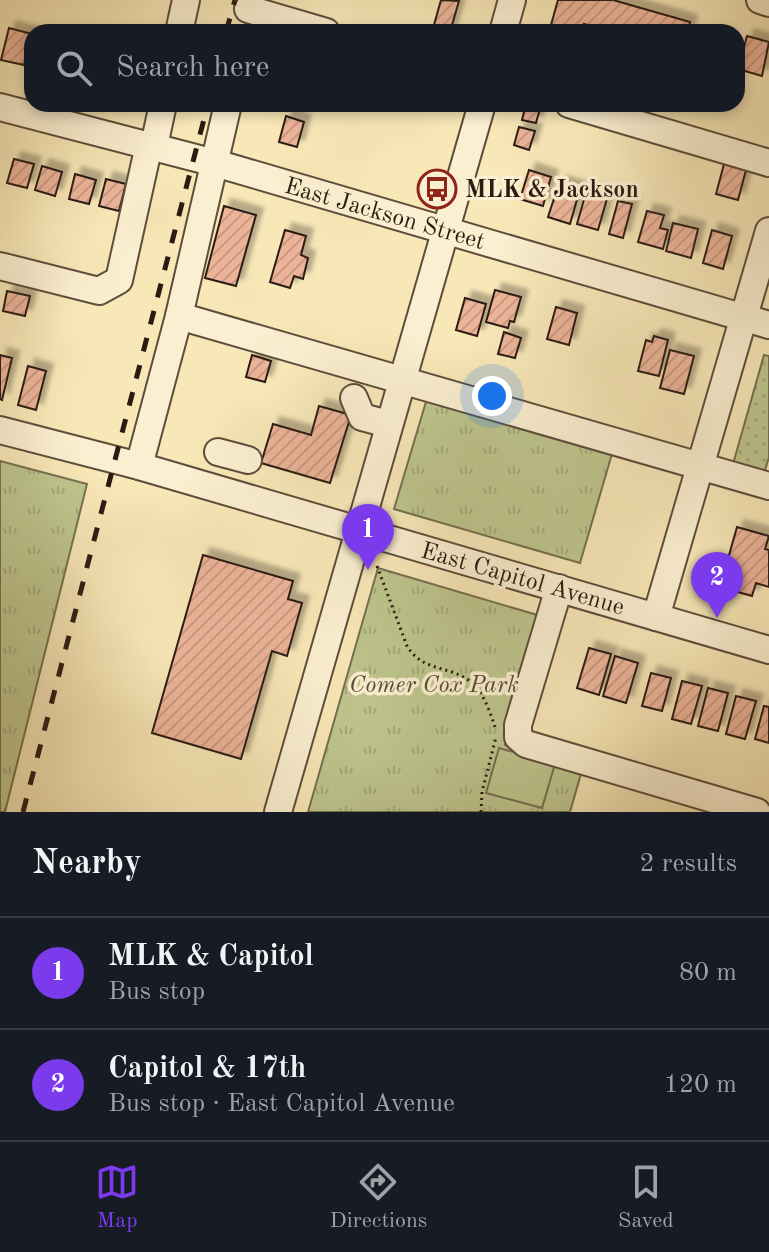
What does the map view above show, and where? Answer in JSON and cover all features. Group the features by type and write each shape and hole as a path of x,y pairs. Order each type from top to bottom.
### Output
{"street":[{"path":"181,24 186,0"},
{"path":"505,24 512,0"},
{"path":"760,0 769,3"},
{"path":"247,14 291,24"},
{"name":"East Jackson Street","path":"0,107 215,163 769,325"},
{"path":"0,266 99,291 119,280 161,112"},
{"path":"139,466 179,316 226,112"},
{"path":"278,812 480,112"},
{"path":"596,112 769,163"},
{"path":"656,617 769,231"},
{"path":"179,316 769,486"},
{"path":"354,398 362,417 388,424"},
{"name":"East Capitol Avenue","path":"0,430 139,466 769,650"},
{"path":"218,452 248,460"},
{"path":"559,588 518,725 518,737 526,744 757,812"}],"path":[{"path":"377,566 414,658 473,684 489,709 497,733 482,792 481,812"}],"green space":[{"path":"764,355 769,356 769,457 762,480 731,471"},
{"path":"428,395 614,447 580,563 394,509"},
{"path":"0,461 87,484 5,812 0,812"},
{"name":"Comer Cox Park","path":"378,568 544,617 505,745 583,767 570,812 308,812"},
{"path":"499,748 555,764 542,808 486,793"}],"building":[{"path":"441,0 459,1 452,24 434,24"},
{"path":"558,0 613,0 690,22 690,24 551,24"},
{"path":"9,28 24,32 24,65 1,60"},
{"path":"747,36 769,42 762,76 745,71"},
{"path":"524,112 539,112 536,123 522,120"},
{"path":"286,116 304,122 297,147 279,142"},
{"path":"519,127 535,131 529,150 514,145"},
{"path":"14,159 34,164 27,188 7,183"},
{"path":"724,164 746,170 738,200 716,194"},
{"path":"42,166 62,172 55,196 35,190"},
{"path":"529,170 551,177 543,206 520,199"},
{"path":"75,174 96,180 89,204 69,199"},
{"path":"106,179 126,184 119,211 99,206"},
{"path":"559,183 580,189 570,224 548,217"},
{"path":"587,189 608,195 598,230 577,224"},
{"path":"618,201 632,204 623,238 609,234"},
{"path":"224,206 256,215 236,286 205,278"},
{"path":"647,211 664,215 660,228 668,230 663,249 638,242"},
{"path":"673,223 698,229 691,258 666,251"},
{"path":"285,230 306,236 301,255 308,258 303,279 294,276 290,288 270,282"},
{"path":"712,230 732,236 723,269 703,263"},
{"path":"495,290 521,297 514,322 510,321 508,328 486,322"},
{"path":"7,291 30,296 25,316 3,311"},
{"path":"465,298 486,304 477,336 456,330"},
{"path":"556,307 577,313 569,345 547,339"},
{"path":"504,332 521,338 515,358 498,354"},
{"path":"654,336 668,340 659,376 638,371 646,340 652,342"},
{"path":"670,350 694,356 684,394 660,388"},
{"path":"0,355 12,358 2,400 0,399"},
{"path":"252,355 271,361 265,382 246,377"},
{"path":"28,366 46,371 36,410 18,405"},
{"path":"319,406 351,415 330,483 261,463 273,424 311,435"},
{"path":"737,527 769,536 765,549 769,550 769,587 756,583 752,596 720,587"},
{"path":"203,555 293,581 288,599 302,603 287,656 272,651 241,759 152,733"},
{"path":"589,648 611,654 599,695 577,688"},
{"path":"615,656 638,663 626,703 603,696"},
{"path":"651,673 671,678 662,711 642,706"},
{"path":"682,681 702,686 691,724 672,719"},
{"path":"708,688 728,693 718,731 698,726"},
{"path":"736,696 756,701 745,739 726,734"},
{"path":"764,706 769,707 769,743 755,739"}],"railway":[{"path":"228,24 235,0"},
{"path":"23,812 206,112"}],"place":[{"name":"MLK & Jackson","path":"437,189"},
{"name":"MLK & Capitol","path":"368,570"},
{"name":"Capitol & 17th","path":"717,618"}]}
